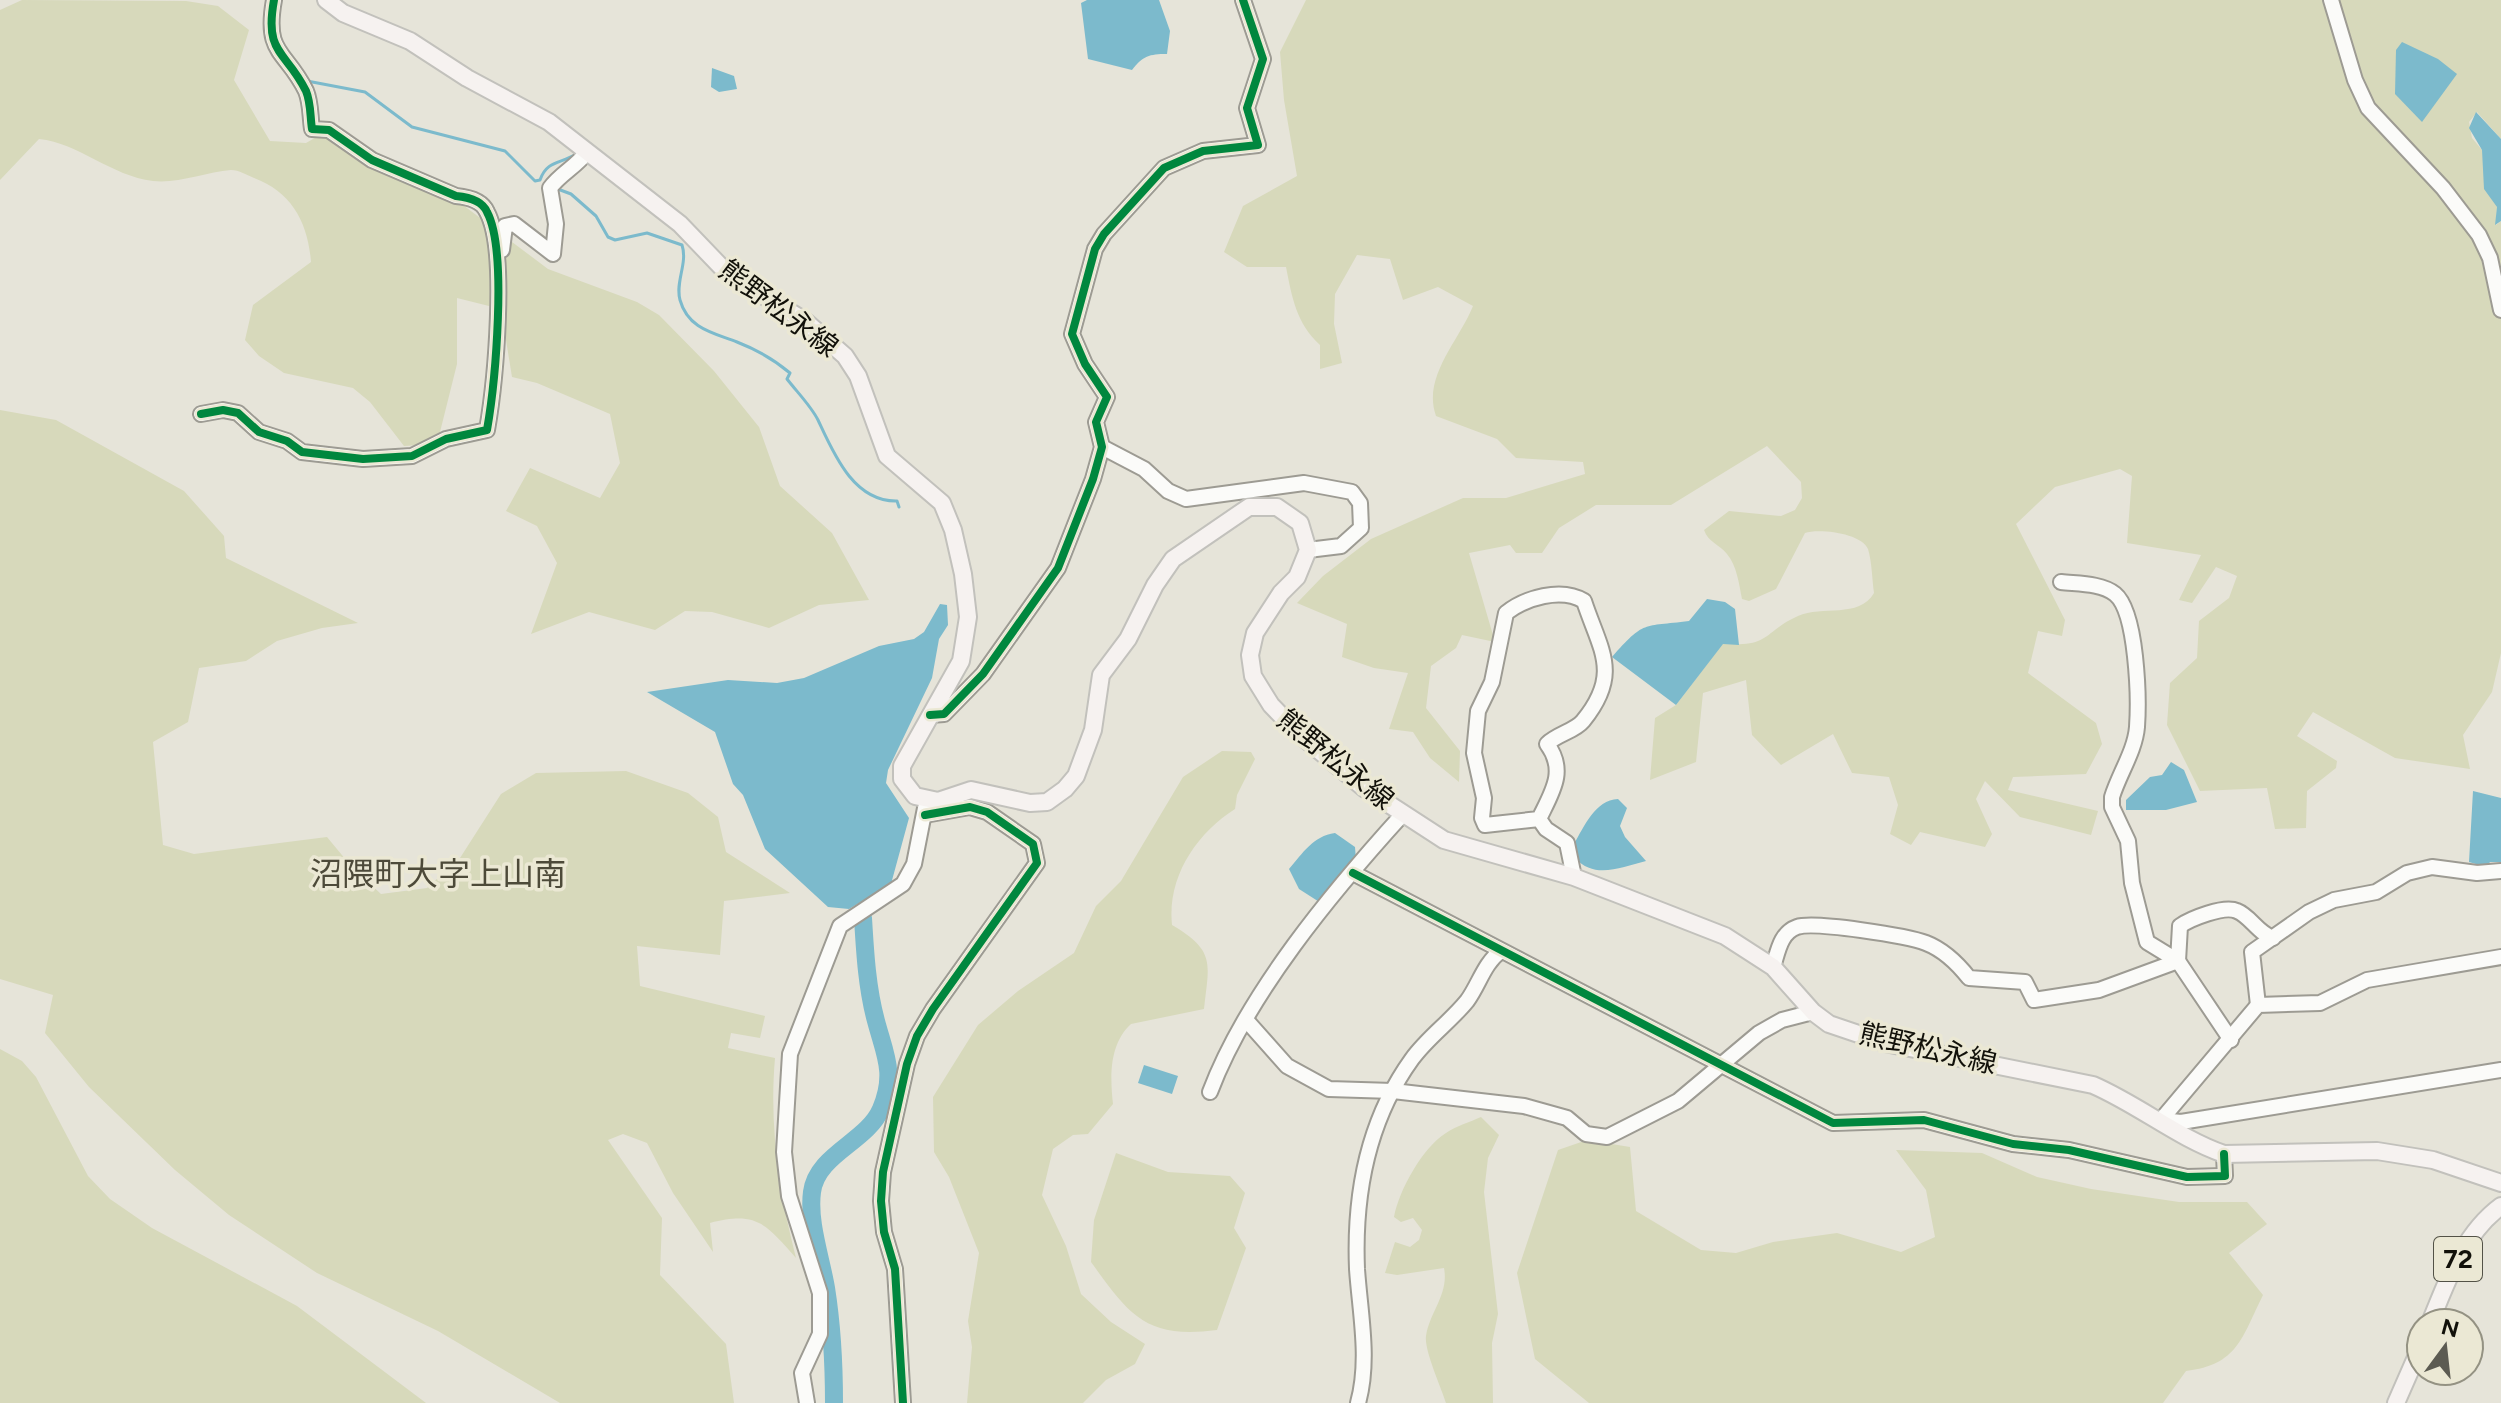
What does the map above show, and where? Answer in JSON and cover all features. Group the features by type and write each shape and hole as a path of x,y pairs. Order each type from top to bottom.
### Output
{"main road":[{"name":"熊野松永線","path":"326,0 343,13 410,41 467,78 549,122 680,224 728,274 805,321 845,356 858,376 887,456 942,503 953,530 963,574 967,640 952,682 902,766 902,779 925,808"},
{"path":"925,808 971,790 1003,799 1047,802 1065,789 1076,776 1093,730 1101,675 1128,639 1155,585 1173,559 1249,507 1277,507 1300,523 1308,550"},
{"name":"熊野松永線","path":"1308,550 1297,577 1281,593 1255,633 1250,655 1253,676 1271,705 1298,733 1364,788 1455,844 1574,877 1692,920 1725,936 1773,967 1813,1012 1829,1024 1885,1043 2093,1085 2161,1120 2201,1146 2224,1154 2377,1151 2433,1160 2501,1183"},
{"name":"72","path":"2437,1307 2453,1267 2471,1237 2501,1206"},
{"path":"2396,1403 2405,1382"}],"street":[{"path":"201,414 223,410 238,413 259,432 287,441 302,452 363,459 412,456 446,439 487,430 497,369 496,261 487,210 471,197 456,196 372,160 329,130 312,129 307,93 274,49 271,20 274,0"},
{"path":"930,715 944,714 971,688 1041,595 1058,568 1102,447 1096,422 1107,397 1079,354 1072,334 1095,249 1118,216 1164,168 1203,151 1258,145 1247,108 1263,59 1243,0"},
{"path":"2331,0 2355,80 2368,108 2443,188 2479,235 2490,258 2501,310"},
{"path":"496,261 502,251 505,226 514,224 553,254 556,224 550,188 562,172 576,166 587,152"},
{"path":"1102,447 1144,469 1168,491 1186,499 1304,483 1352,492 1360,503 1361,528 1341,546 1308,550"},
{"path":"1276,489 1277,507"},
{"path":"2061,582 2113,592 2122,602 2128,617 2133,646 2137,727 2120,773 2112,807 2128,841 2132,883 2147,942 2178,961 2231,1040"},
{"path":"1574,595 1584,601 1594,634 1604,648 1606,682 1581,724 1557,734 1547,744 1558,759 1559,775 1539,819 1485,825 1482,818 1484,798 1474,753 1478,711 1492,682 1506,613 1535,598 1574,595"},
{"path":"807,1403 802,1373 820,1334 820,1293 789,1196 784,1152 790,1054 840,926 903,884 914,864 925,808 970,807 987,812 1033,844 1037,863 933,1009 917,1036 907,1064 883,1172 881,1201 884,1232 895,1269 903,1403"},
{"path":"1210,1092 1281,965 1403,814"},
{"path":"1539,819 1546,829 1567,843 1574,877"},
{"path":"2161,1120 2258,1005 2251,956 2273,938 2309,912 2334,900 2376,892 2407,873 2432,867 2477,873 2501,871"},
{"path":"1353,873 1725,1064 1833,1123 1938,1122 2013,1144 2069,1150 2187,1177 2225,1176 2224,1154"},
{"path":"2178,961 2180,926 2229,910 2237,911 2263,935 2273,938"},
{"path":"1773,967 1786,934 1796,927 1816,923 1926,943 1957,962 1969,978 2025,982 2034,1000 2099,990 2178,961"},
{"path":"1358,1403 1364,1359 1359,1320 1358,1201 1367,1153 1393,1091 1412,1059 1467,1001 1493,956 1501,951"},
{"path":"2258,1005 2320,1003 2367,980 2501,957"},
{"path":"1247,1021 1274,1054 1301,1076 1329,1089 1393,1091 1524,1106 1567,1118 1586,1134 1607,1137 1678,1101 1759,1033 1782,1020 1813,1012"},
{"path":"2161,1120 2181,1122 2501,1070"}],"green space":[{"path":"22,0 186,1 218,6 249,30 234,80 270,141 306,143 320,135 455,199 548,269 637,302 659,315 714,371 759,427 780,486 832,533 869,600 819,605 769,628 712,612 685,611 655,630 589,612 531,634 557,563 537,526 506,511 530,468 600,498 620,463 610,414 537,383 512,377 501,309 457,298 457,364 437,444 404,446 370,402 353,388 284,373 259,356 245,340 253,305 311,262 306,234 296,211 288,200 267,184 231,170 172,181 153,181 123,173 68,147 39,139 0,180 0,10"},
{"path":"1306,0 2501,0 2501,139 2477,112 2469,122 2472,138 2482,150 2497,207 2496,225 2501,221 2501,653 2492,692 2463,735 2470,769 2395,758 2313,712 2297,736 2337,761 2336,768 2307,791 2306,828 2275,829 2267,788 2200,791 2167,725 2170,683 2197,658 2199,621 2229,598 2237,576 2216,567 2192,603 2179,600 2201,555 2127,543 2132,476 2120,469 2055,487 2016,524 2065,620 2062,636 2038,631 2028,673 2096,723 2102,744 2086,774 2013,777 2008,790 2098,811 2091,835 2020,817 1985,781 1976,799 1992,834 1985,847 1920,832 1911,845 1890,834 1898,805 1889,777 1852,773 1833,734 1781,765 1752,735 1746,680 1703,693 1696,762 1650,780 1655,718 1676,705 1723,643 1758,641 1798,616 1850,609 1867,601 1874,593 1868,549 1864,544 1839,533 1819,531 1805,533 1776,589 1749,601 1742,599 1730,559 1704,530 1729,511 1781,516 1795,510 1802,498 1801,482 1767,446 1671,505 1596,505 1559,528 1542,553 1516,553 1510,545 1469,553 1495,642 1462,635 1456,648 1431,666 1426,708 1460,751 1459,782 1430,758 1413,732 1389,729 1408,673 1374,668 1342,657 1347,624 1297,603 1323,576 1371,539 1463,498 1506,498 1585,474 1583,462 1516,458 1497,439 1436,416 1433,402 1438,373 1473,306 1438,287 1403,300 1390,259 1357,255 1335,294 1334,324 1342,363 1320,369 1320,345 1300,319 1286,267 1247,267 1224,252 1243,206 1297,176 1284,100 1280,52"},
{"path":"0,410 56,420 184,491 224,536 226,558 358,623 322,628 277,641 246,661 199,668 188,722 153,742 163,845 194,854 327,837 351,866 381,894 427,888 460,858 501,794 536,773 626,771 688,793 718,817 726,852 790,893 724,901 720,955 637,946 640,986 765,1016 760,1038 731,1033 728,1048 775,1058 773,1109 777,1159 796,1258 768,1229 759,1223 739,1219 710,1223 713,1252 673,1193 647,1143 623,1134 608,1140 662,1218 660,1275 726,1344 734,1403 560,1403 438,1331 317,1273 229,1215 175,1170 89,1087 45,1033 53,995 0,979"},
{"path":"1222,751 1251,752 1255,759 1237,795 1235,809 1208,831 1187,858 1174,890 1172,907 1172,925 1196,943 1206,960 1204,1009 1131,1024 1124,1032 1118,1041 1113,1061 1113,1104 1088,1134 1073,1135 1053,1149 1042,1195 1066,1246 1081,1294 1111,1322 1145,1344 1135,1364 1106,1380 1083,1403 967,1403 972,1347 968,1321 979,1253 949,1177 934,1152 933,1097 978,1025 1018,991 1074,953 1096,906 1121,881 1183,777"},
{"path":"0,1049 22,1061 36,1077 88,1176 110,1199 152,1228 297,1306 426,1403 0,1403"},
{"path":"1481,1117 1499,1135 1488,1158 1484,1192 1498,1314 1492,1343 1493,1403 1446,1403 1426,1342 1428,1327 1444,1286 1444,1268 1397,1275 1385,1273 1395,1242 1410,1247 1419,1240 1422,1230 1413,1218 1401,1222 1394,1217 1413,1170 1437,1140 1454,1128"},
{"path":"1587,1140 1630,1147 1636,1211 1701,1250 1736,1253 1773,1242 1837,1233 1901,1252 1935,1237 1926,1190 1896,1150 1982,1153 2037,1177 2091,1189 2179,1202 2247,1202 2267,1224 2229,1253 2263,1295 2243,1336 2228,1355 2203,1368 2186,1371 2163,1403 1589,1403 1535,1359 1517,1273 1558,1150"},
{"path":"1116,1153 1168,1172 1230,1176 1245,1193 1234,1228 1246,1248 1217,1330 1173,1331 1142,1320 1117,1297 1091,1262 1094,1220"}],"water":[{"path":"1087,0 1159,0 1170,31 1167,54 1147,57 1132,70 1088,59 1081,3"},
{"path":"2402,42 2438,59 2457,74 2422,122 2395,94 2396,50"},
{"path":"712,68 734,76 737,89 719,92 711,87"},
{"path":"2476,112 2501,139 2501,221 2495,225 2497,207 2484,189 2482,150 2469,128"},
{"path":"1707,599 1725,602 1735,609 1739,645 1723,644 1676,705 1612,657 1645,627 1689,621"},
{"path":"940,604 947,605 948,625 939,639 932,678 888,770 886,783 909,818 891,884 849,909 828,907 765,849 743,795 733,784 715,732 647,692 728,680 777,683 804,678 879,646 914,639 924,632"},
{"path":"2171,762 2184,770 2197,802 2166,810 2126,810 2126,800 2150,777 2162,775"},
{"path":"2473,791 2501,798 2501,862 2490,862 2486,867 2469,862"},
{"path":"1618,799 1627,808 1620,826 1625,837 1646,861 1609,870 1591,869 1575,858 1574,844 1597,809"},
{"path":"1335,833 1355,847 1356,860 1324,905 1299,889 1289,869 1314,841"},
{"path":"1144,1065 1178,1076 1172,1094 1138,1083"}],"waterway":[{"path":"307,81 365,92 412,127 505,151 535,181 540,180 546,169 576,154"},
{"path":"555,188 571,194 596,216 608,237 615,240 647,233 682,245 684,259 679,293 689,318 711,332 758,352 790,373 787,379 808,404 847,473 868,493 897,501 899,507"},
{"path":"834,1403 830,1317 813,1228 812,1192 823,1168 874,1120 881,1109 888,1085 888,1064 868,983 863,918"}],"cycle path":[{"path":"201,414 223,410 238,413 259,432 287,441 302,452 363,459 412,456 446,439 487,430 498,318 497,256 487,212 474,200 456,196 372,160 329,130 312,129 306,91 274,42 274,0"},
{"path":"930,715 944,714 983,674 1058,568 1093,479 1102,447 1096,422 1107,397 1085,364 1072,334 1095,249 1104,234 1164,168 1203,151 1258,145 1247,108 1263,59 1243,0"},
{"path":"903,1403 895,1269 884,1232 881,1201 883,1172 907,1064 917,1036 933,1009 1037,863 1033,844 987,812 970,807 925,815"},
{"path":"1353,873 1833,1123 1924,1120 2013,1144 2069,1150 2187,1177 2225,1176 2224,1154"}],"district":[{"name":"沼隈町大字上山南","path":"438,874"}]}
